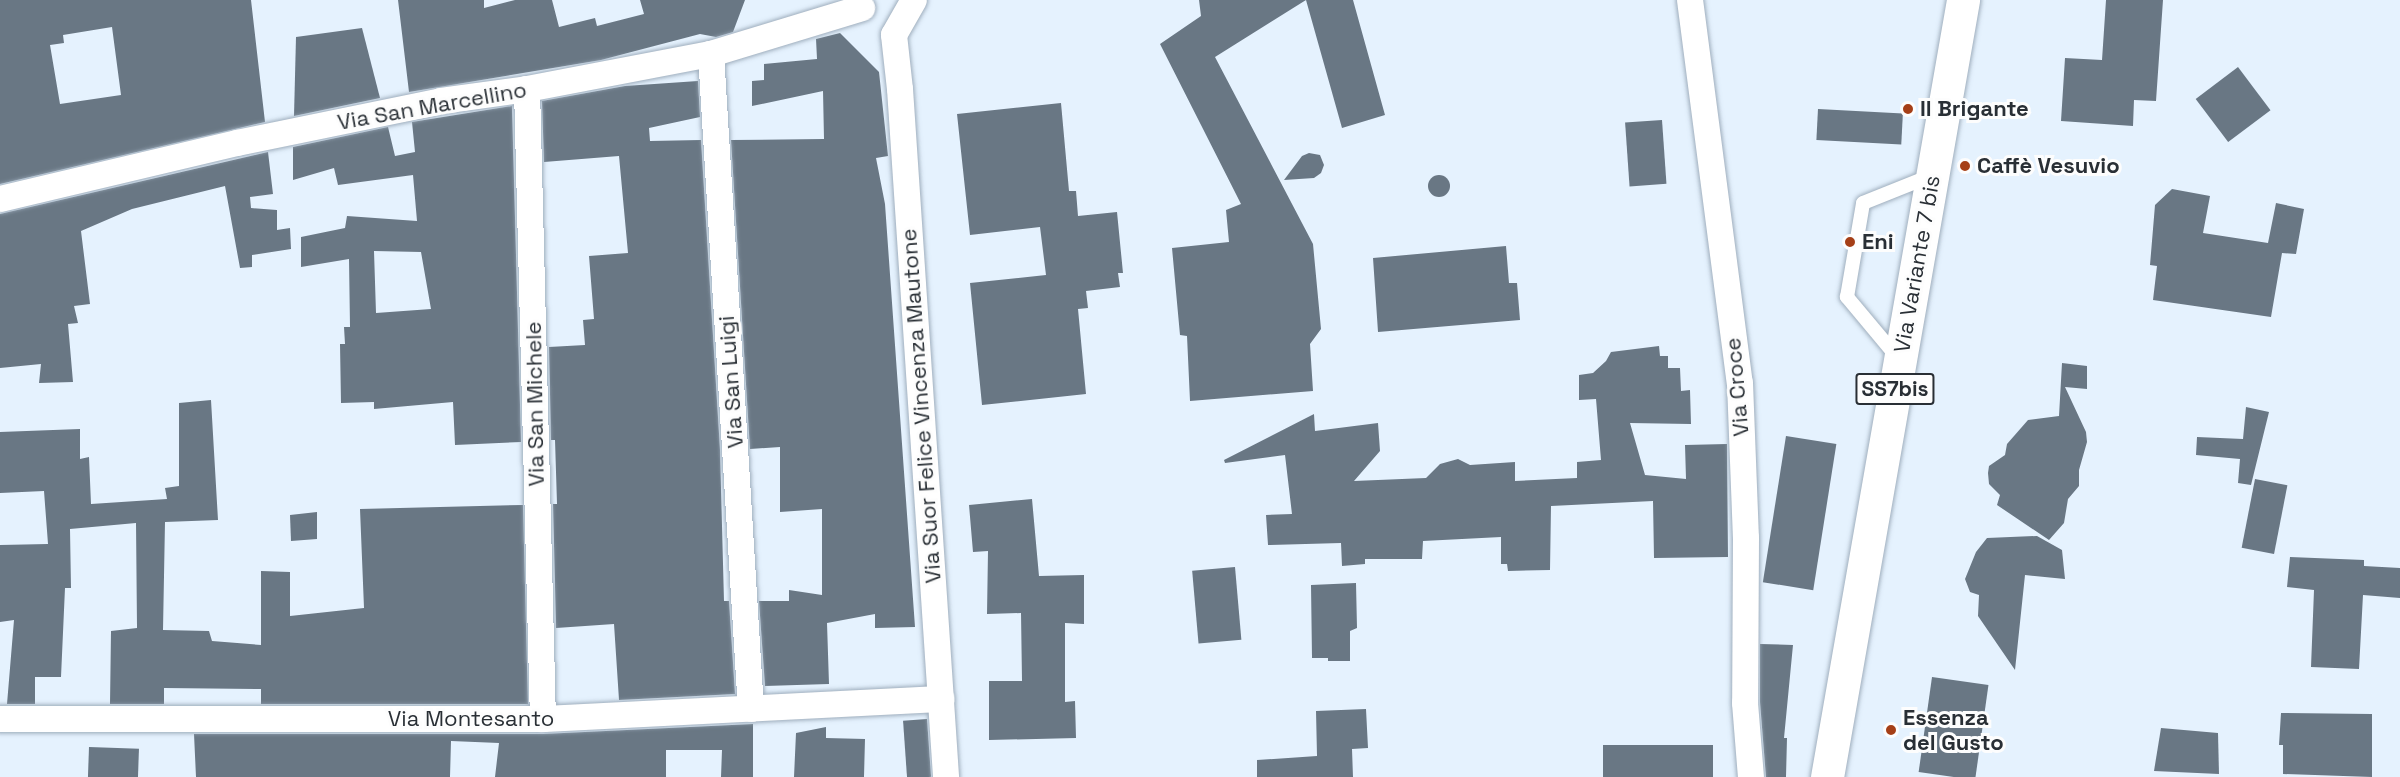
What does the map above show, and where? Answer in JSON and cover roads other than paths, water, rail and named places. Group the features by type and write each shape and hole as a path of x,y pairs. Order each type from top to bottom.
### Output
{"main road":[{"name":"Via Variante 7 bis","path":"1827,777 1963,0"}],"street":[{"path":"861,4 894,35 914,0"},
{"name":"Via Croce","path":"1690,0 1740,382 1746,538 1745,704 1751,777"},
{"name":"Via San Marcellino","path":"0,199 248,141 441,101 527,89 711,54 861,4"},
{"name":"Via Suor Felice Vincenza Mautone","path":"894,35 900,89 946,777"},
{"name":"Via San Luigi","path":"711,54 751,709"},
{"name":"Via San Michele","path":"527,89 543,719"},
{"name":"Via Montesanto","path":"0,719 543,719 941,699"}],"lane":[{"path":"1900,361 1847,297 1863,203 1932,175"}],"place":[{"name":"Il Brigante","path":"1908,109"},
{"name":"Caffè Vesuvio","path":"1965,166"},
{"name":"Eni","path":"1850,242"},
{"name":"Essenza del Gusto","path":"1891,730"}]}
